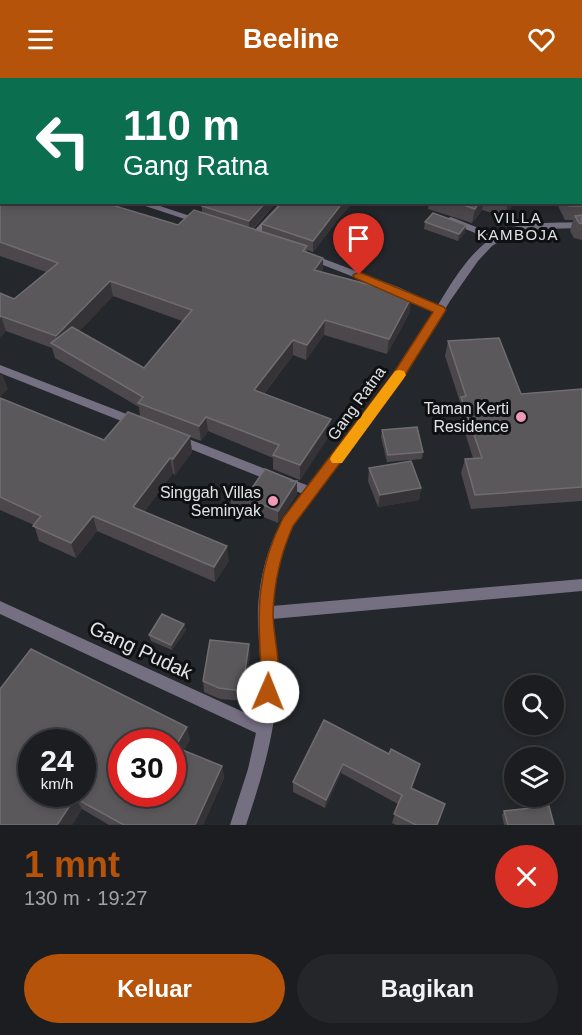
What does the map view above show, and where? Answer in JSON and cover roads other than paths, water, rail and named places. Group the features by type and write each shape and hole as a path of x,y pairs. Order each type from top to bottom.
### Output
{"street":[{"path":"144,204 211,224"},
{"path":"252,238 285,204"},
{"path":"443,218 478,231 492,241 500,235 517,229 582,225"},
{"name":"Gang Ratna","path":"238,825 250,790 265,729 270,674 265,613 271,569 279,540 288,522 398,377 469,268 492,241"},
{"path":"293,251 394,289 440,310"},
{"path":"0,369 145,426"},
{"path":"167,435 312,492"},
{"path":"265,613 582,585"},
{"name":"Gang Pudak","path":"0,608 265,729"}],"place":[{"name":"Taman Kerti Residence","path":"521,417"},
{"name":"Singgah Villas Seminyak","path":"273,501"}],"district":[{"name":"VILLA KAMBOJA","path":"518,226"}]}
